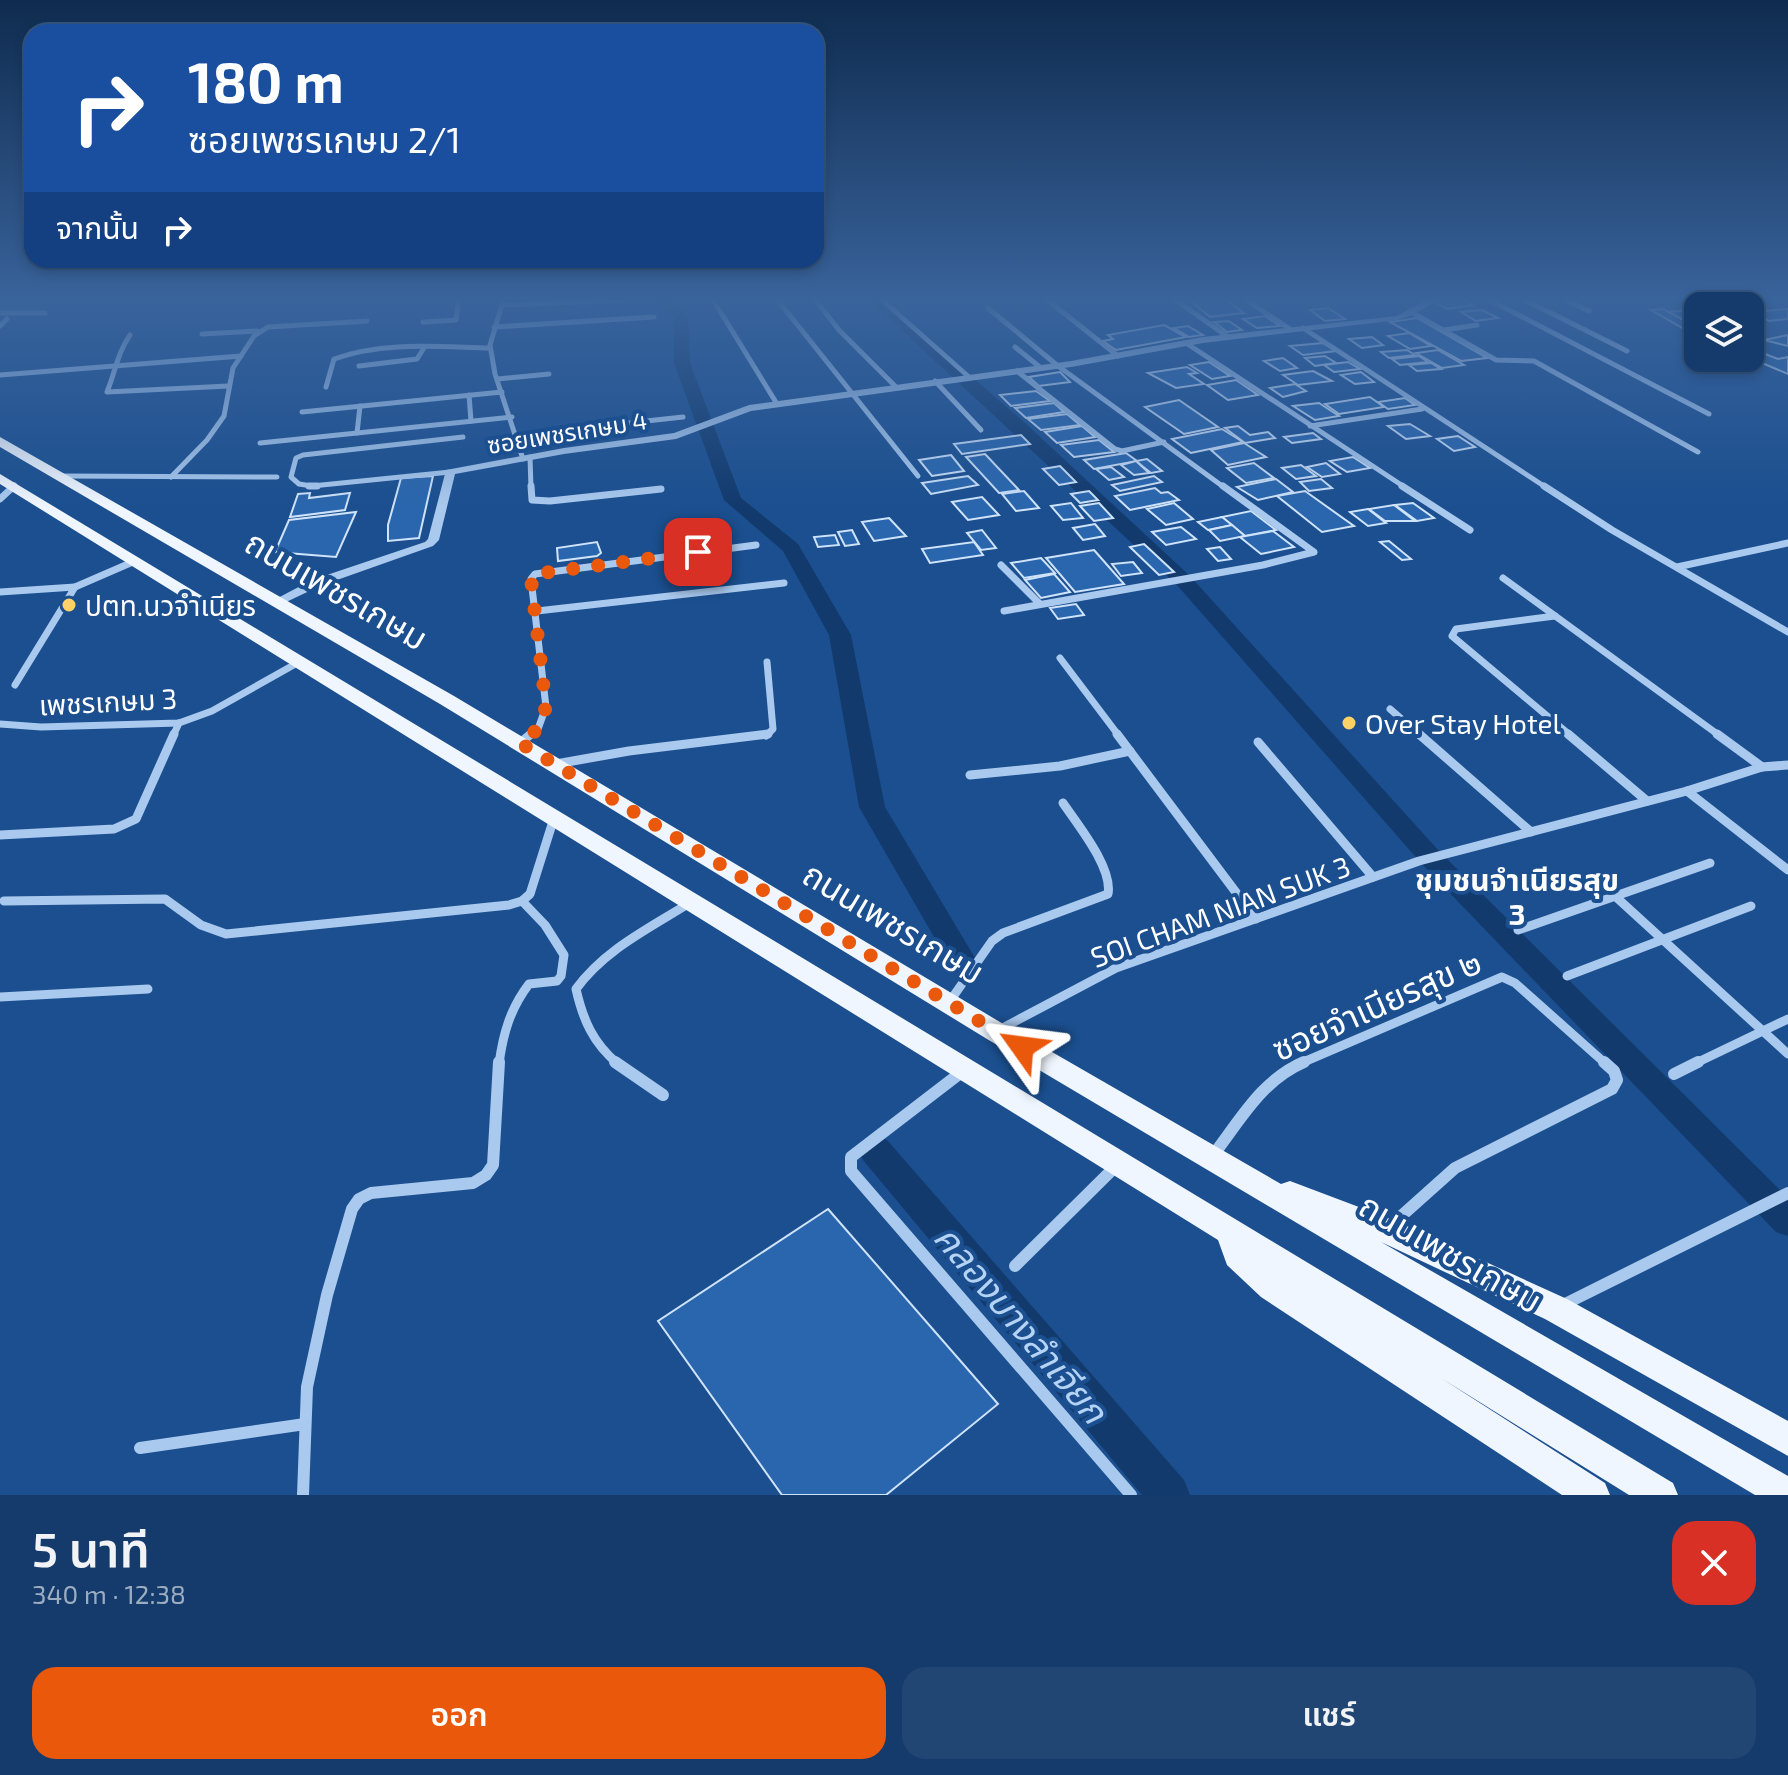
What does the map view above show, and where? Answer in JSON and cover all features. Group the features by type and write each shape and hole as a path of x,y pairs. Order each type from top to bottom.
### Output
{"main road":[{"name":"ถนนเพชรเกษม","path":"0,441 520,743 996,1032 1788,1495"},
{"path":"5,488 135,561 300,661 1661,1495"},
{"path":"1221,1164 1386,1230 1556,1309 1788,1439"},
{"path":"1229,1229 1238,1256 1272,1287 1593,1495"}],"street":[{"path":"0,375 85,368"},
{"path":"117,368 107,392 228,386"},
{"path":"171,477 208,438 227,412 228,386 236,368"},
{"path":"326,387 331,368"},
{"path":"495,368 526,458 532,500 550,501 661,489"},
{"path":"755,368 777,404"},
{"path":"831,368 918,476"},
{"path":"877,368 896,387"},
{"path":"954,368 964,377"},
{"name":"ซอยเพชรเกษม 4","path":"278,601 316,583 429,544 433,540 450,472 676,436 735,412 777,404 1041,368"},
{"path":"1004,611 1314,552 1060,368"},
{"path":"1223,368 1470,530"},
{"path":"1362,368 1612,530 1788,632"},
{"path":"1546,368 1698,452"},
{"path":"1620,368 1709,414"},
{"path":"1017,371 1115,449 1122,451 1164,442"},
{"path":"498,379 549,374"},
{"path":"935,381 981,430"},
{"path":"302,412 502,392"},
{"path":"469,395 471,421"},
{"path":"357,433 360,406"},
{"path":"1310,426 1423,409"},
{"path":"260,443 512,417"},
{"path":"519,435 683,417"},
{"path":"450,472 312,486 299,484 291,477 296,458 303,455 463,437"},
{"path":"63,476 277,477"},
{"path":"1676,567 1788,543"},
{"path":"520,743 538,729 546,707 531,579 540,572 756,545"},
{"path":"0,592 75,587 135,561"},
{"path":"1001,565 1040,604"},
{"path":"1503,578 1762,767"},
{"path":"537,611 784,583"},
{"path":"15,685 75,587"},
{"path":"1555,616 1456,629 1452,636 1647,801"},
{"path":"1060,658 1256,919"},
{"name":"เพชรเกษม 3","path":"0,724 41,727 179,723 212,711 300,661"},
{"path":"555,765 629,751 766,737 773,729 767,662"},
{"path":"1390,709 1531,832"},
{"path":"0,835 126,826 136,819 179,723"},
{"path":"1258,742 1373,877"},
{"path":"970,775 1060,766 1130,751"},
{"name":"SOI CHAM NIAN SUK 3","path":"996,1032 1116,968 1419,861 1687,791 1762,767 1788,765"},
{"path":"1687,791 1788,870"},
{"path":"949,1003 992,941 1003,933 1108,894 1110,883 1093,848 1063,803"},
{"path":"4,901 165,899 181,908 205,930 226,934 522,901 530,894 554,817"},
{"path":"1518,930 1710,863"},
{"path":"1616,897 1788,1054"},
{"path":"303,1495 305,1424 311,1371 327,1295 352,1209 359,1199 371,1193 473,1183 486,1175 493,1165 499,1061 511,1013 529,984 557,981 561,976 564,955 545,925 522,901"},
{"path":"663,1095 604,1056 587,1032 576,989 585,974 601,960 692,902"},
{"path":"1567,976 1751,906"},
{"name":"ซอยจำเนียรสุข ๒","path":"1221,1164 1265,1087 1281,1072 1493,978 1502,977 1515,983 1614,1071 1617,1080 1612,1089 1462,1164 1386,1230"},
{"path":"0,997 148,989"},
{"path":"1674,1074 1788,1019"},
{"path":"965,1069 851,1157 851,1171 1131,1495"},
{"path":"1015,1266 1120,1162"},
{"path":"1556,1309 1783,1195"},
{"path":"140,1448 305,1424"}],"building":[{"path":"1188,368 1197,373 1189,374 1204,384 1176,388 1148,373"},
{"path":"1194,368 1218,368 1230,376 1212,379"},
{"path":"1328,368 1360,369 1334,372"},
{"path":"1413,368 1441,369 1417,371"},
{"path":"1773,368 1788,368 1788,374"},
{"path":"1313,371 1332,381 1298,385 1283,375"},
{"path":"1060,372 1070,382 1039,386 1029,377"},
{"path":"1361,372 1374,382 1355,384 1341,375"},
{"path":"1236,380 1258,395 1228,400 1207,385"},
{"path":"1295,384 1306,391 1283,397 1270,388"},
{"path":"1036,391 1050,401 1011,406 1000,395"},
{"path":"1370,397 1384,407 1339,414 1325,404"},
{"path":"1405,398 1415,405 1388,409 1378,402"},
{"path":"1179,400 1218,427 1184,434 1145,407"},
{"path":"1054,403 1064,412 1026,418 1015,408"},
{"path":"1319,403 1339,416 1315,420 1293,406"},
{"path":"1067,414 1080,425 1041,430 1028,419"},
{"path":"1410,424 1430,436 1406,439 1388,426"},
{"path":"1082,426 1095,437 1057,443 1045,432"},
{"path":"1238,426 1250,435 1268,432 1275,438 1245,443 1225,428"},
{"path":"1222,429 1243,442 1191,453 1172,439"},
{"path":"1313,433 1321,439 1292,443 1284,437"},
{"path":"1021,435 1030,444 962,454 954,444"},
{"path":"1458,436 1475,447 1454,451 1437,439"},
{"path":"1099,440 1114,452 1074,457 1061,445"},
{"path":"1244,443 1266,457 1228,465 1211,450"},
{"path":"1126,453 1137,461 1094,469 1084,460"},
{"path":"985,454 1019,490 999,493 966,457"},
{"path":"951,455 964,471 932,476 919,460"},
{"path":"1353,457 1370,468 1347,472 1330,461"},
{"path":"1147,459 1162,471 1151,473 1136,461"},
{"path":"1136,461 1149,473 1134,475 1121,465"},
{"path":"1254,463 1274,478 1246,483 1227,468"},
{"path":"1326,463 1340,474 1322,477 1307,467"},
{"path":"1301,465 1316,476 1296,479 1282,468"},
{"path":"1060,466 1076,482 1059,485 1043,469"},
{"path":"1111,467 1124,477 1109,480 1096,469"},
{"path":"433,476 419,538 388,541 388,525 401,478"},
{"path":"968,476 978,485 931,494 922,483"},
{"path":"1154,476 1162,482 1120,491 1112,485"},
{"path":"1276,479 1293,492 1258,500 1237,487"},
{"path":"1321,479 1332,488 1309,491 1300,482"},
{"path":"1155,488 1179,500 1130,510 1115,496"},
{"path":"1024,491 1039,508 1016,511 1002,494"},
{"path":"1089,491 1098,500 1080,503 1071,494"},
{"path":"1305,491 1354,526 1322,532 1277,496"},
{"path":"310,493 309,498 350,493 345,510 290,517 298,494"},
{"path":"982,497 999,515 968,520 952,502"},
{"path":"1071,503 1083,518 1063,520 1051,506"},
{"path":"1099,503 1113,518 1094,521 1080,506"},
{"path":"1174,503 1193,519 1166,525 1147,509"},
{"path":"1413,503 1434,518 1417,521 1395,505"},
{"path":"1394,505 1415,521 1385,521 1369,509"},
{"path":"1368,509 1386,523 1368,526 1350,512"},
{"path":"1251,511 1276,530 1245,536 1222,517"},
{"path":"356,512 336,557 275,552 289,520"},
{"path":"1222,517 1232,525 1208,530 1198,522"},
{"path":"889,518 906,536 874,541 862,522"},
{"path":"1095,524 1105,536 1083,540 1073,528"},
{"path":"1232,525 1245,536 1220,541 1209,530"},
{"path":"1181,527 1196,539 1166,545 1152,532"},
{"path":"852,530 859,544 845,546 838,532"},
{"path":"982,530 996,548 981,550 967,533"},
{"path":"1273,531 1294,547 1261,554 1240,537"},
{"path":"835,535 839,545 818,547 814,537"},
{"path":"1389,541 1411,559 1402,560 1380,542"},
{"path":"597,542 601,553 597,556 558,561 557,548"},
{"path":"974,542 983,555 930,563 922,549"},
{"path":"1144,544 1174,572 1159,575 1130,547"},
{"path":"1220,547 1231,559 1218,561 1207,549"},
{"path":"1094,550 1124,584 1075,592 1046,558"},
{"path":"1041,558 1055,573 1024,578 1011,563"},
{"path":"1133,562 1142,573 1121,576 1112,564"},
{"path":"1054,574 1070,592 1041,598 1025,580"},
{"path":"1076,604 1084,615 1058,619 1050,608"},
{"path":"828,1209 998,1404 886,1495 782,1495 658,1321"}],"waterway":[{"name":"คลองบางลำเจียก","path":"684,368 733,500 791,548 840,635 872,807 966,968"},
{"path":"952,368 1183,580 1430,857 1788,1221"},
{"name":"คลองบางลำเจียก","path":"875,1150 1169,1495"}],"place":[{"name":"ปตท.นวจำเนียร","path":"69,605"},
{"name":"Over Stay Hotel","path":"1349,723"}],"district":[{"name":"ชุมชนจำเนียรสุข 3","path":"1517,896"}],"route":[{"path":"698,552 535,574 531,579 546,707 538,729 520,743 1022,1047"}]}
